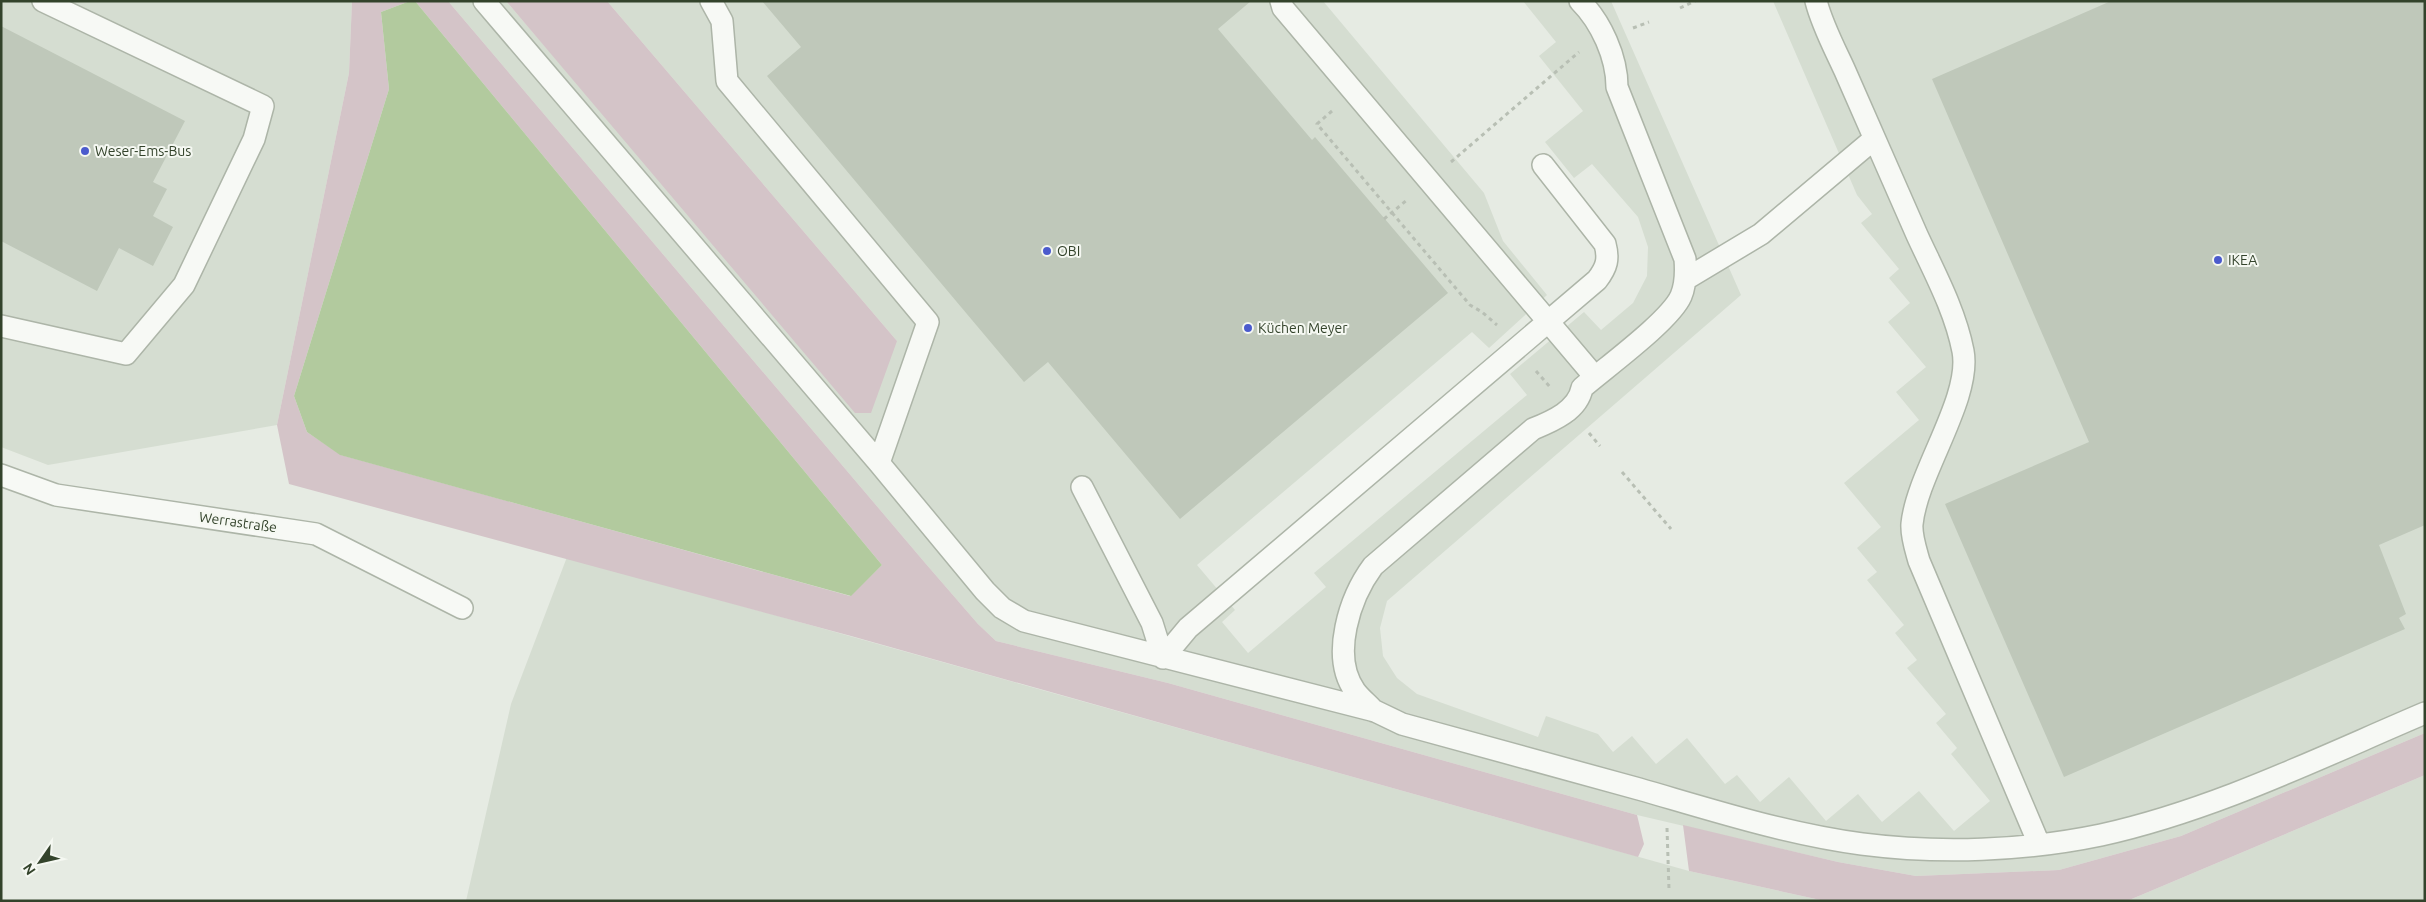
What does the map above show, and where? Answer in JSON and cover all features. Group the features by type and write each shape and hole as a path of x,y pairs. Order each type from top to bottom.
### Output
{"lane":[{"path":"1,326 126,354 184,285 254,139 263,106 43,1"},
{"path":"484,1 879,463 985,591 1002,608 1024,621 1374,711 1402,724 1773,826 1860,844 1906,848 1977,849 2039,844 2099,835 2160,820 2241,791 2425,713"},
{"path":"711,1 722,21 727,81 928,322 879,463"},
{"path":"1281,1 1283,8 1595,377"},
{"path":"1374,711 1355,690 1347,673 1344,648 1346,624 1363,579 1373,566 1534,429 1554,420 1580,398 1582,388 1673,309 1681,296 1686,279 1685,259 1617,87 1617,71 1593,14 1580,1"},
{"path":"1816,1 1874,139 1945,296 1958,332 1963,354 1962,376 1956,399 1915,506 1912,526 1914,543 2039,844"},
{"path":"1686,279 1761,234 1874,139"},
{"path":"1163,658 1188,628 1547,320 1597,280 1605,269 1608,257 1606,244 1543,166"},
{"name":"Werrastraße","path":"1,475 56,495 316,534 462,608"},
{"path":"1082,487 1152,623 1163,658"}],"path":[{"path":"1680,8 1695,1"},
{"path":"1450,163 1579,52"},
{"path":"1354,92 1317,124 1470,306 1482,312 1499,328"},
{"path":"1384,219 1409,198"},
{"path":"1533,368 1552,390"},
{"path":"1622,472 1671,529"},
{"path":"1666,797 1668,889"}],"shaded area":[{"path":"1,1 352,1 349,73 277,425 48,465 1,447"},
{"path":"352,1 410,1 381,12 389,89 294,396 307,432 341,455 850,596 882,565 415,1 448,1 926,564 978,624 996,641 1168,683 1637,815 1644,844 1638,857 851,636 289,484 277,425 349,73"},
{"path":"410,1 415,1 882,565 851,596 340,455 307,432 294,396 389,89 381,12"},
{"path":"448,1 506,1 668,190 897,341 607,1 1323,1 1484,193 1503,241 1547,295 1489,348 1472,332 1197,565 1235,610 1222,622 1248,653 1326,587 1314,573 1527,395 1510,374 1584,312 1601,330 1633,303 1647,276 1648,247 1638,217 1592,164 1574,178 1545,142 1583,111 1539,56 1556,42 1523,1 1611,1 1741,295 1387,601 1380,628 1383,656 1397,678 1417,694 1538,737 1546,716 1598,734 1613,752 1632,736 1656,764 1687,738 1725,784 1737,775 1760,802 1789,777 1826,821 1858,794 1882,822 1919,791 1954,831 1990,801 1951,754 1957,748 1936,723 1946,714 1907,668 1917,660 1895,633 1904,625 1867,580 1877,572 1857,548 1881,527 1844,483 1919,420 1896,392 1926,367 1888,322 1910,303 1889,278 1899,269 1861,223 1872,214 1857,195 1773,1 2425,1 2425,733 2181,836 2059,870 1916,876 1838,862 1637,815 1168,683 996,641 978,624 926,564"},
{"path":"506,1 607,1 897,341 871,413 855,413"},
{"path":"567,557 1689,871 1825,901 466,901 511,704"},
{"path":"2425,733 2425,775 2127,901 1825,901 1689,871 1683,825 1838,862 1916,876 2059,870 2181,836"},
{"path":"2425,775 2425,901 2127,901"}],"building":[{"name":"OBI","path":"762,1 1251,1 1218,29 1312,140 1315,137 1448,293 1180,519 1048,362 1024,382 767,76 801,47"},
{"name":"IKEA","path":"2111,1 2425,1 2425,525 2379,545 2406,614 2399,618 2405,629 2064,777 1945,504 2089,442 1932,79"},
{"name":"Weser-Ems-Bus","path":"1,26 185,121 153,182 167,189 153,216 173,227 153,266 119,248 97,291 1,241"}],"place":[{"name":"Weser-Ems-Bus","path":"85,151"},
{"name":"OBI","path":"1047,251"},
{"name":"IKEA","path":"2218,260"},
{"name":"Küchen Meyer","path":"1248,328"}]}
